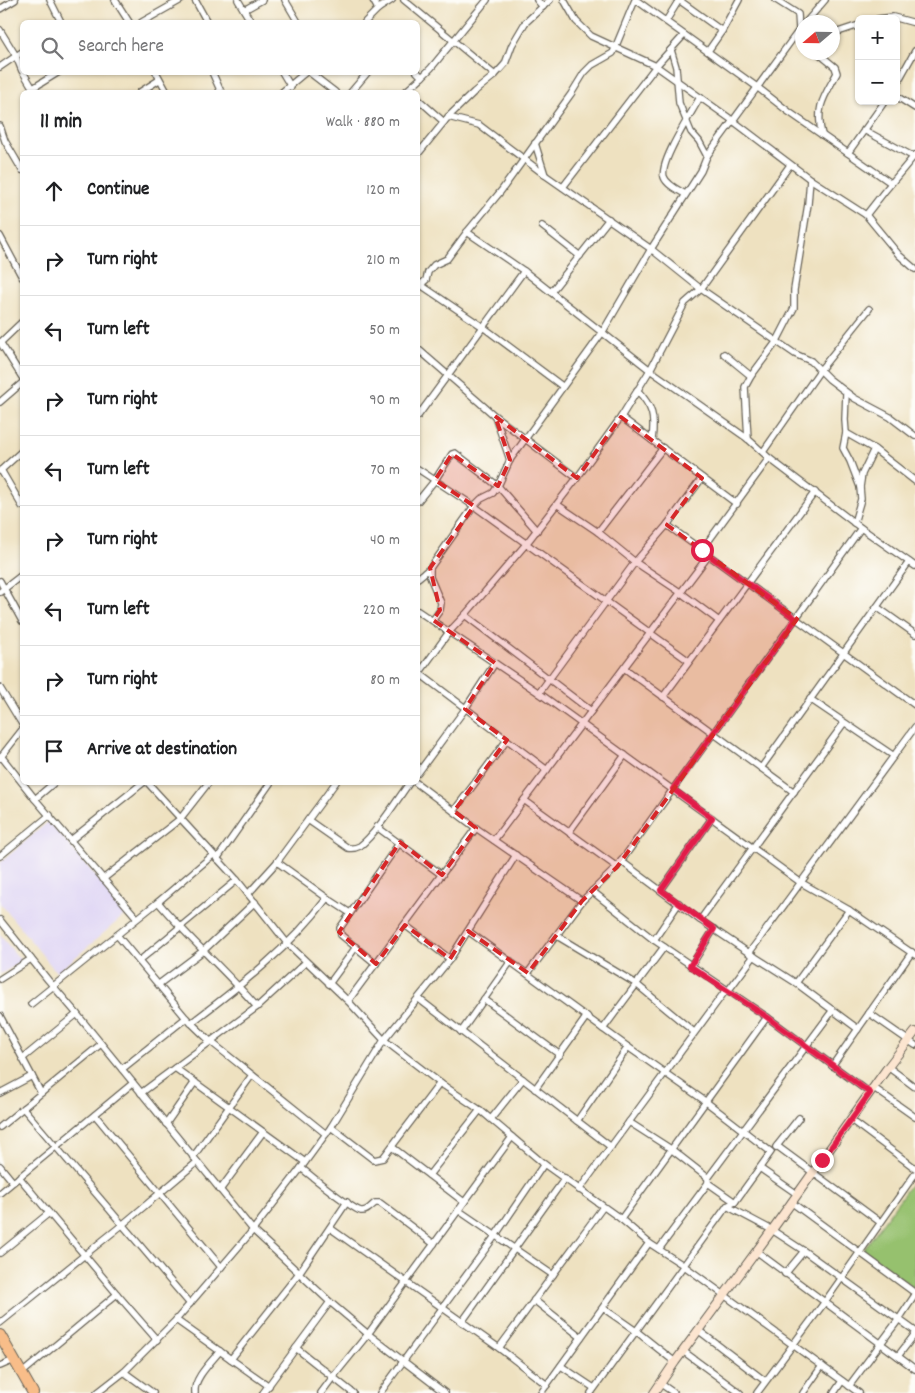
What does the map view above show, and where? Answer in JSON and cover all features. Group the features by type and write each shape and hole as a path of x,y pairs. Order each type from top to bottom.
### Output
{"highway":[{"path":"0,1335 33,1393"}],"main road":[{"path":"654,1393 674,1362 772,1230 888,1067 912,1042 915,1032"}],"street":[{"path":"0,9 15,0"},
{"path":"50,0 60,20"},
{"path":"115,0 128,20"},
{"path":"146,20 181,0"},
{"path":"194,0 206,20"},
{"path":"238,0 250,20"},
{"path":"244,10 262,0"},
{"path":"285,0 297,20"},
{"path":"373,0 378,9"},
{"path":"367,20 378,9 392,0"},
{"path":"404,0 495,75"},
{"path":"537,0 543,7"},
{"path":"420,151 446,119 505,64 512,45 525,23 550,0"},
{"path":"564,0 576,21 591,36 656,66 732,120 790,165 866,215 899,255 915,269"},
{"path":"420,283 426,280 428,272 434,265 447,259 501,190 571,94 584,73 592,65 610,56 635,0 708,51 788,112 891,183"},
{"path":"666,21 679,0 722,31"},
{"path":"708,51 722,31 739,0"},
{"path":"776,0 798,15"},
{"path":"812,15 825,0"},
{"path":"420,74 431,68 485,1"},
{"path":"900,19 915,23"},
{"path":"840,31 855,26"},
{"path":"0,30 20,65"},
{"path":"563,187 656,66 684,35"},
{"path":"420,576 430,568 474,506 481,499 493,493 498,486 510,460 602,333 651,249 701,171 707,156 795,38"},
{"path":"672,50 676,67 679,103 686,123 699,140 707,156"},
{"path":"900,78 915,51"},
{"path":"0,67 20,53"},
{"path":"822,135 819,123 820,105 837,73 835,67 827,60"},
{"path":"25,75 34,90 55,75"},
{"path":"157,75 166,90"},
{"path":"213,75 220,90"},
{"path":"284,75 291,87"},
{"path":"286,90 305,75"},
{"path":"312,75 332,90"},
{"path":"353,90 365,75"},
{"path":"408,90 419,75"},
{"path":"143,90 159,80"},
{"path":"685,194 669,184 665,179 664,164 700,98"},
{"path":"900,99 915,108"},
{"path":"420,100 446,119 476,123 651,249 701,289 821,369 829,379 846,393 890,416 915,436"},
{"path":"848,153 882,105"},
{"path":"0,126 4,141 20,167"},
{"path":"864,130 914,156 866,215"},
{"path":"535,143 546,175"},
{"path":"420,671 449,632 558,505 620,417 650,370 685,303 701,289 790,165"},
{"path":"748,439 745,387 777,341 794,308 794,290 808,204 810,179"},
{"path":"551,292 609,219"},
{"path":"542,226 580,256"},
{"path":"467,232 524,271 650,370 748,439 861,528 915,566"},
{"path":"0,236 20,273"},
{"path":"420,413 524,271"},
{"path":"420,285 483,327 562,386"},
{"path":"763,452 821,369 869,309"},
{"path":"20,324 0,342 20,374"},
{"path":"420,351 495,416 577,478"},
{"path":"724,354 751,376"},
{"path":"0,402 20,385"},
{"path":"637,390 651,408 654,429 652,440"},
{"path":"846,393 846,433 843,448 860,487 862,499 854,522"},
{"path":"495,416 510,460"},
{"path":"620,417 737,504"},
{"path":"846,433 874,449 915,481"},
{"path":"598,532 663,448"},
{"path":"860,487 862,474 874,449"},
{"path":"20,453 1,471 20,503"},
{"path":"420,499 454,453 498,486 536,531"},
{"path":"702,550 770,458"},
{"path":"420,470 474,506 689,662"},
{"path":"539,693 607,602 634,562 667,525 702,478"},
{"path":"663,697 815,492"},
{"path":"558,505 598,532 634,562 680,592 719,621"},
{"path":"667,525 915,705"},
{"path":"528,973 582,901 619,864 861,528"},
{"path":"494,840 709,555"},
{"path":"760,768 909,562"},
{"path":"430,568 430,577 441,603 440,610 433,620"},
{"path":"2,591 20,577"},
{"path":"0,581 2,591 20,618"},
{"path":"878,607 915,634"},
{"path":"420,612 539,693 800,882 849,910 913,954 832,1066"},
{"path":"465,615 591,711"},
{"path":"420,770 496,663"},
{"path":"624,668 794,792"},
{"path":"420,675 547,770"},
{"path":"0,688 20,721"},
{"path":"810,699 844,724 894,756"},
{"path":"700,920 844,724"},
{"path":"579,1190 694,1032 727,990 800,882 915,727"},
{"path":"20,733 1,757 20,780"},
{"path":"454,810 507,740"},
{"path":"569,832 625,755"},
{"path":"24,785 137,918"},
{"path":"35,799 51,785"},
{"path":"71,840 141,785"},
{"path":"148,785 237,880 287,943 348,1001 384,1040 440,1083 480,1110 544,1164 622,1219 649,1243 683,1264 859,1393"},
{"path":"103,879 180,819 208,785"},
{"path":"31,1004 215,857 268,785"},
{"path":"248,894 277,862 334,785"},
{"path":"308,820 348,848 354,849 360,846 377,827 408,785"},
{"path":"419,785 476,828 582,901"},
{"path":"524,800 569,832 661,890 700,920 796,983 858,1029"},
{"path":"0,856 50,815"},
{"path":"661,890 712,818"},
{"path":"377,827 400,842 442,875"},
{"path":"348,1001 476,828"},
{"path":"376,964 339,932 350,913 400,842"},
{"path":"97,1393 124,1372 157,1340 253,1230 331,1128 384,1040 419,999 450,958 516,855"},
{"path":"277,862 350,913"},
{"path":"139,961 237,880"},
{"path":"592,891 654,940 767,1017 832,1066 915,1117"},
{"path":"191,1023 239,987 287,943 326,898"},
{"path":"158,902 179,927 258,1007"},
{"path":"158,984 203,951 255,902"},
{"path":"654,940 680,904"},
{"path":"796,983 849,910"},
{"path":"0,920 253,1230 330,1302 368,1334 445,1393"},
{"path":"405,925 450,958"},
{"path":"690,966 714,929"},
{"path":"468,931 664,1073 706,1101 771,1152"},
{"path":"117,934 191,1023 210,1041 326,1134"},
{"path":"557,936 635,983 694,1032"},
{"path":"329,984 356,947"},
{"path":"603,1028 635,983 664,947"},
{"path":"0,979 31,959"},
{"path":"461,1032 511,961"},
{"path":"140,1093 258,1007 306,962"},
{"path":"419,999 611,1147"},
{"path":"484,999 560,1054"},
{"path":"659,1249 743,1130 833,1010"},
{"path":"869,1013 912,1042"},
{"path":"23,1058 77,1014"},
{"path":"0,1016 41,1093"},
{"path":"535,1089 587,1016"},
{"path":"622,1219 767,1017"},
{"path":"122,1070 186,1018"},
{"path":"0,1127 102,1044"},
{"path":"577,1121 628,1047"},
{"path":"888,1067 915,1087"},
{"path":"176,1068 305,1162"},
{"path":"0,1323 160,1193 195,1159 252,1075"},
{"path":"0,1093 32,1076"},
{"path":"491,1119 523,1079"},
{"path":"166,1124 195,1082"},
{"path":"0,1193 133,1083"},
{"path":"331,1128 374,1160 383,1158 440,1083"},
{"path":"23,1108 190,1304"},
{"path":"429,1175 480,1110"},
{"path":"95,1115 221,1267"},
{"path":"561,1366 593,1391 683,1264 727,1206 735,1202 771,1152 799,1118"},
{"path":"851,1120 915,1168"},
{"path":"629,1122 671,1149 735,1202"},
{"path":"220,1190 263,1132"},
{"path":"321,1393 368,1334 512,1137"},
{"path":"776,1146 880,1222"},
{"path":"392,1147 464,1202"},
{"path":"380,1393 495,1236 544,1164"},
{"path":"0,1166 13,1182"},
{"path":"301,1168 346,1202 364,1211 375,1203 380,1203 434,1244"},
{"path":"761,1168 797,1194"},
{"path":"756,1393 824,1303 915,1174"},
{"path":"19,1178 157,1340"},
{"path":"462,1322 565,1178"},
{"path":"231,1359 299,1273 346,1202"},
{"path":"791,1202 915,1294 899,1319 849,1386"},
{"path":"727,1206 772,1230 804,1251 899,1319 915,1333 898,1356"},
{"path":"499,1348 603,1207"},
{"path":"458,1210 553,1275"},
{"path":"0,1253 49,1213"},
{"path":"330,1228 499,1348 547,1385"},
{"path":"541,1393 649,1243"},
{"path":"785,1274 804,1251"},
{"path":"756,1252 915,1369"},
{"path":"22,1373 117,1294"},
{"path":"534,1300 582,1337"},
{"path":"263,1393 330,1302"},
{"path":"603,1308 636,1331 674,1362"},
{"path":"176,1320 269,1386"},
{"path":"698,1330 765,1381"},
{"path":"296,1348 353,1393"},
{"path":"196,1393 195,1387 197,1382 220,1351"},
{"path":"683,1351 740,1393"},
{"path":"0,1366 14,1360"},
{"path":"803,1393 822,1366"},
{"path":"124,1372 153,1393"},
{"path":"834,1393 842,1381"},
{"path":"661,1384 674,1393"}],"highlighted area":[{"path":"495,416 577,478 621,417 702,478 667,525 797,619 617,867 582,901 528,973 468,931 450,959 405,925 376,964 339,932 400,842 442,875 476,828 454,811 507,740 465,709 495,663 433,620 440,610 430,568 474,506 435,480 452,454 498,486 510,460"}],"shaded area":[{"path":"49,821 127,913 57,973 0,903 0,863"},
{"path":"0,935 22,962 0,974"}],"green space":[{"path":"915,1178 915,1289 863,1250"}],"route":[{"path":"702,550 796,619 673,789 712,818 661,890 714,929 690,966 767,1017 870,1093 822,1160"}]}
